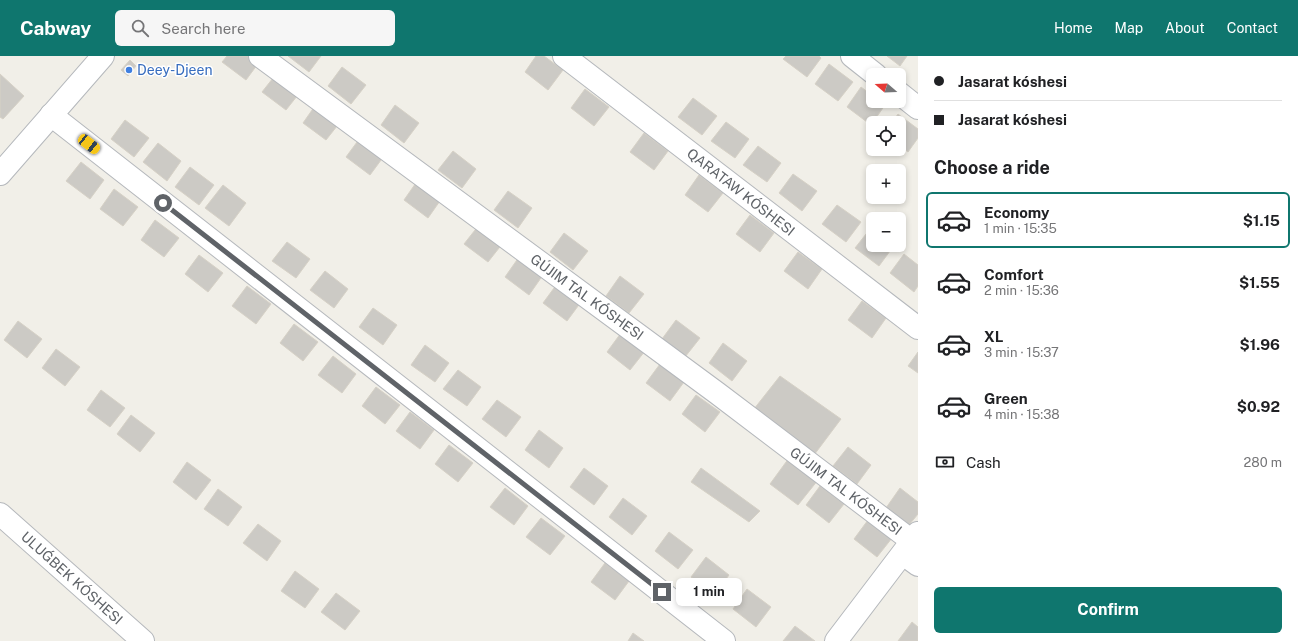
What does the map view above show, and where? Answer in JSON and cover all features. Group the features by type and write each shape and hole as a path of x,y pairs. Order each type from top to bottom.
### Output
{"street":[{"path":"0,174 7,151 51,115 103,56"},
{"name":"GÚJIM TAL KÓSHESI","path":"260,56 717,393 913,548"},
{"name":"QARATAW KÓSHESI","path":"564,56 918,328"},
{"path":"852,56 867,68"},
{"path":"906,99 918,108"},
{"path":"51,115 724,641"},
{"name":"ULUǴBEK KÓSHESI","path":"0,514 144,641"},
{"path":"836,641 913,548"}],"building":[{"path":"227,56 253,56 260,61 246,80 222,62"},
{"path":"288,56 321,56 309,72"},
{"path":"536,56 544,56 563,70 548,90 525,72"},
{"path":"786,56 819,56 821,58 807,77 783,59"},
{"path":"887,56 907,56 900,66"},
{"path":"130,60 136,66 128,76 121,70"},
{"path":"829,64 853,82 838,101 815,84"},
{"path":"342,67 366,85 351,104 328,86"},
{"path":"277,73 301,91 286,110 262,92"},
{"path":"0,74 24,96 3,119 0,117"},
{"path":"861,87 866,91 866,108 883,108 877,116 866,116 866,121 847,107"},
{"path":"585,89 609,107 594,126 571,108"},
{"path":"693,98 717,116 702,135 678,117"},
{"path":"317,103 341,121 326,140 303,123"},
{"path":"395,105 419,123 404,143 381,125"},
{"path":"125,120 149,138 134,157 111,139"},
{"path":"906,120 918,129 918,138 908,152 906,150"},
{"path":"726,122 749,139 735,158 711,141"},
{"path":"644,133 668,151 654,170 630,152"},
{"path":"360,138 384,156 370,175 346,157"},
{"path":"158,143 181,161 167,181 143,162"},
{"path":"758,146 781,163 767,182 743,165"},
{"path":"453,151 476,169 462,188 438,170"},
{"path":"81,162 104,180 90,199 66,181"},
{"path":"190,167 214,185 199,205 175,187"},
{"path":"793,174 817,191 802,211 779,193"},
{"path":"699,175 723,193 708,212 685,195"},
{"path":"418,180 442,198 428,218 404,200"},
{"path":"223,185 246,203 229,226 205,208"},
{"path":"114,189 138,207 123,226 100,209"},
{"path":"508,191 532,208 518,228 494,210"},
{"path":"837,205 861,222 846,242 822,224"},
{"path":"750,215 774,233 760,252 736,234"},
{"path":"155,220 179,238 164,257 141,240"},
{"path":"479,225 503,243 488,262 464,244"},
{"path":"564,233 588,251 573,270 550,252"},
{"path":"866,234 866,252 889,252 879,266 855,248"},
{"path":"287,242 310,259 296,278 272,261"},
{"path":"798,252 822,269 808,289 784,271"},
{"path":"904,254 918,265 918,286 914,292 890,273"},
{"path":"199,255 223,273 208,292 185,274"},
{"path":"519,257 543,275 529,295 505,277"},
{"path":"325,271 348,289 334,308 310,290"},
{"path":"620,276 644,294 629,313 606,296"},
{"path":"557,284 581,302 567,321 543,303"},
{"path":"247,286 271,304 256,324 232,306"},
{"path":"862,301 886,318 872,338 848,320"},
{"path":"373,308 397,325 383,345 359,327"},
{"path":"676,320 700,338 685,357 662,339"},
{"path":"18,321 42,339 27,358 4,340"},
{"path":"294,324 318,342 303,361 280,343"},
{"path":"621,333 645,351 630,370 607,352"},
{"path":"723,343 747,361 732,381 709,363"},
{"path":"425,345 449,363 435,382 411,365"},
{"path":"56,349 80,367 65,386 42,368"},
{"path":"918,352 918,373 908,366"},
{"path":"333,356 356,374 342,393 318,375"},
{"path":"660,364 684,382 670,401 646,383"},
{"path":"458,370 481,387 467,406 443,389"},
{"path":"780,376 841,419 814,455 754,409"},
{"path":"376,387 400,405 385,424 362,406"},
{"path":"101,390 125,408 110,427 87,410"},
{"path":"696,395 720,412 705,432 682,414"},
{"path":"497,400 521,417 506,437 482,419"},
{"path":"410,412 434,430 420,449 396,431"},
{"path":"131,415 155,433 140,452 117,434"},
{"path":"539,430 563,448 549,468 525,450"},
{"path":"449,445 473,463 458,482 435,464"},
{"path":"848,447 871,465 857,484 833,466"},
{"path":"789,458 818,480 798,505 770,484"},
{"path":"187,462 211,480 196,500 173,482"},
{"path":"584,468 608,486 594,505 570,487"},
{"path":"701,468 760,511 749,522 691,482"},
{"path":"820,486 844,504 829,523 806,505"},
{"path":"505,488 528,506 514,525 490,507"},
{"path":"900,488 918,502 918,514 909,525 886,508"},
{"path":"218,489 242,507 228,526 204,509"},
{"path":"623,498 647,516 632,535 609,517"},
{"path":"541,518 565,536 550,555 526,537"},
{"path":"868,520 892,538 877,557 854,539"},
{"path":"258,524 281,541 267,561 243,543"},
{"path":"669,532 693,550 678,569 655,551"},
{"path":"706,557 729,575 715,594 691,577"},
{"path":"605,563 629,581 615,600 591,582"},
{"path":"295,571 319,589 305,608 281,591"},
{"path":"747,589 771,607 756,627 733,609"},
{"path":"336,593 360,611 345,630 321,612"},
{"path":"912,622 918,627 918,641 898,641"},
{"path":"795,626 815,641 783,641"},
{"path":"633,633 644,641 628,641"}],"place":[{"name":"Deey-Djeen","path":"129,70"}],"route":[{"path":"163,203 662,592"}]}
